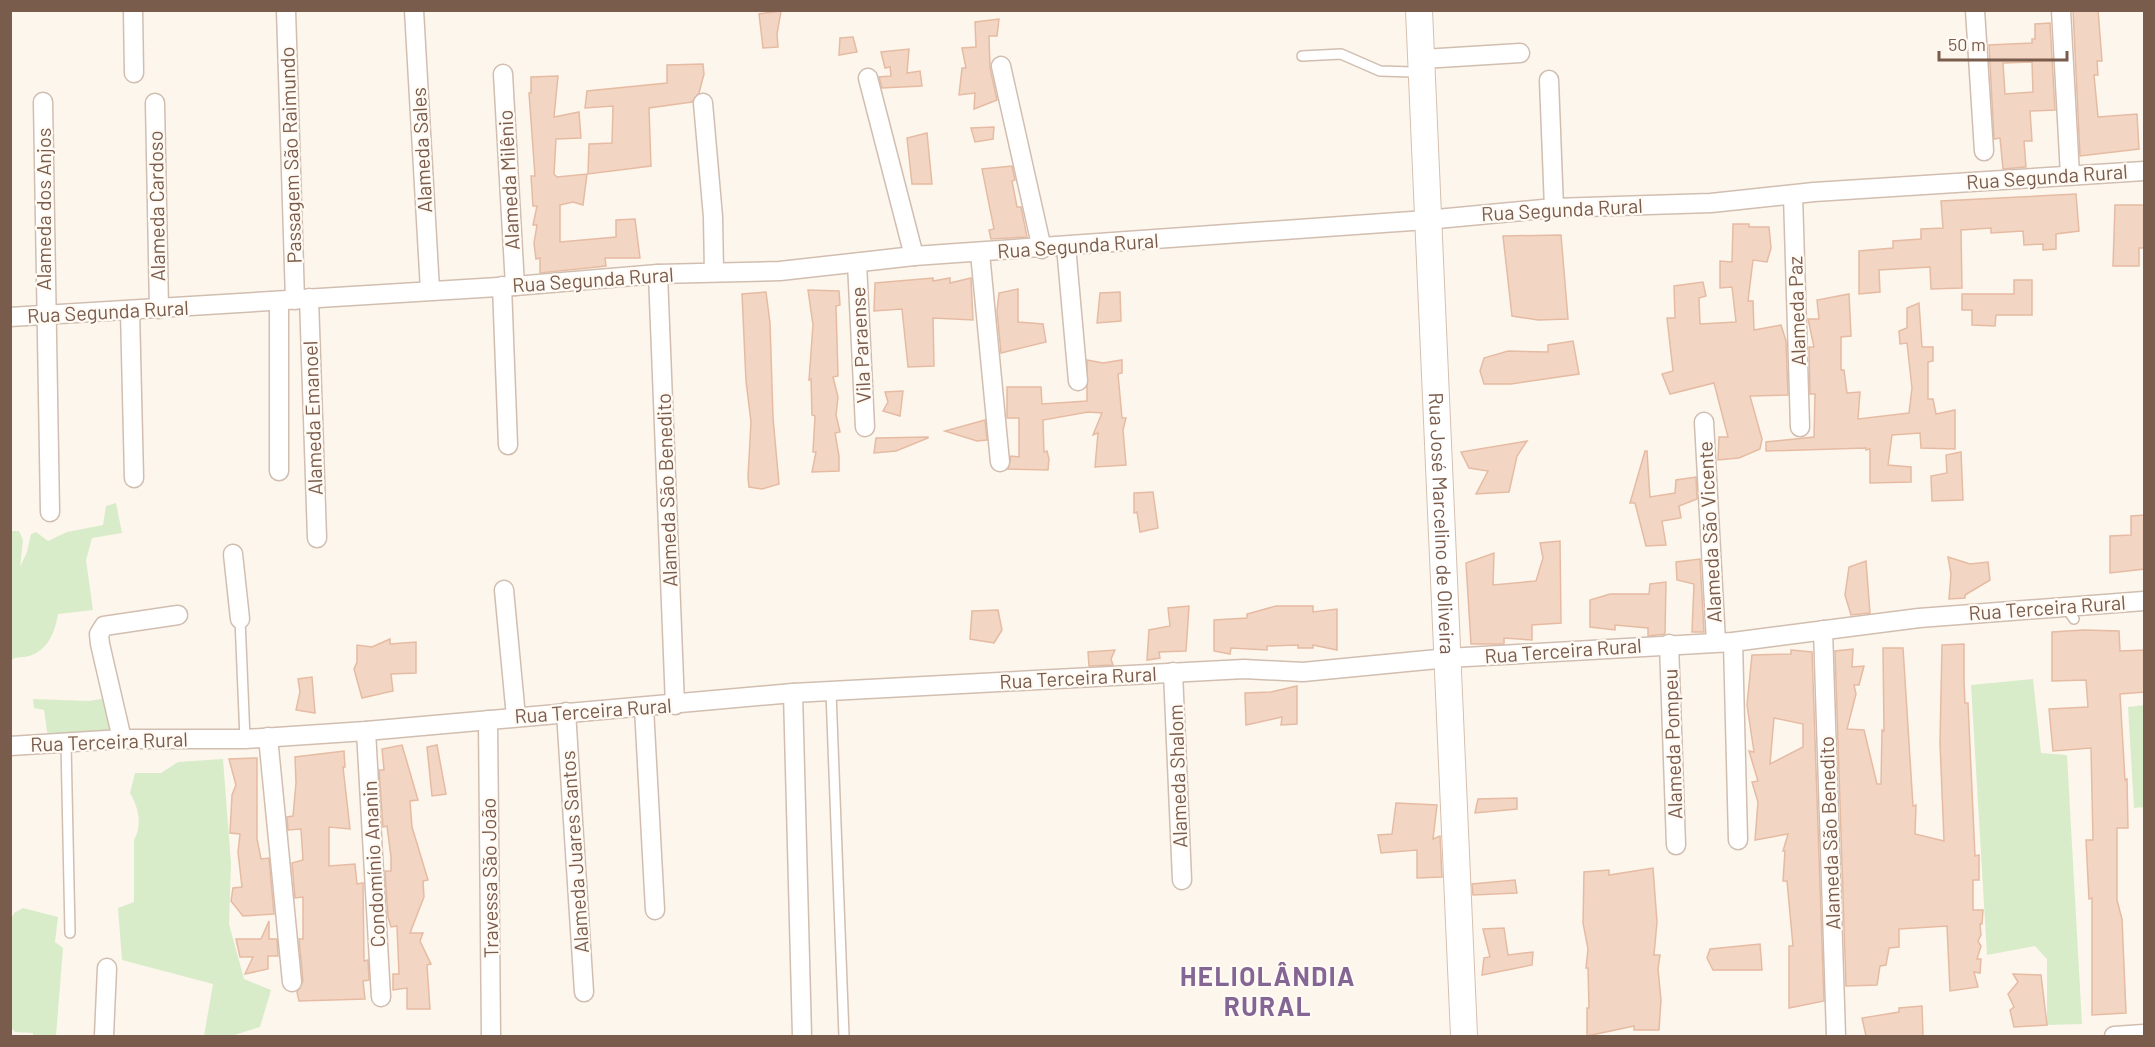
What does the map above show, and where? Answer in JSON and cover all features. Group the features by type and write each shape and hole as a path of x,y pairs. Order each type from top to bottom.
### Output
{"street":[{"path":"133,10 134,73"},
{"name":"Passagem São Raimundo","path":"286,10 295,300"},
{"name":"Alameda Sales","path":"414,10 430,290"},
{"name":"Rua José Marcelino de Oliveira","path":"1419,10 1419,68 1464,1036"},
{"path":"1975,10 1984,151"},
{"path":"2061,10 2070,175"},
{"path":"1419,68 1520,53"},
{"path":"1001,66 1042,249"},
{"name":"Alameda Milênio","path":"503,74 508,286 508,445"},
{"path":"868,78 914,256"},
{"path":"1549,80 1554,208"},
{"name":"Alameda dos Anjos","path":"43,102 50,512"},
{"name":"Alameda Cardoso","path":"155,103 159,309"},
{"path":"703,103 713,217 714,272"},
{"name":"Rua Segunda Rural","path":"10,317 508,286 658,274 780,270 914,256 1042,249 1554,208 1711,203 1793,195 1884,181 2145,171"},
{"name":"Alameda Paz","path":"1793,195 1800,427"},
{"path":"1066,246 1078,381"},
{"path":"980,253 1000,462"},
{"name":"Vila Paraense","path":"857,263 865,427"},
{"name":"Alameda São Benedito","path":"658,274 675,705"},
{"path":"279,471 295,300"},
{"name":"Alameda Emanoel","path":"295,300 317,538"},
{"path":"130,311 134,478"},
{"name":"Alameda São Vicente","path":"1704,422 1725,642 1738,840"},
{"path":"233,554 240,619"},
{"path":"504,590 516,717"},
{"name":"Rua Terceira Rural","path":"10,746 122,739 245,739 366,731 794,693 1244,669 1303,672 1448,658 1725,642 1823,630 2069,613 2145,601"},
{"path":"122,739 99,644 100,630 104,626 178,615"},
{"name":"Alameda São Benedito","path":"1823,630 1836,1036"},
{"name":"Alameda Pompeu","path":"1670,644 1676,844"},
{"name":"Alameda Shalom","path":"1173,672 1182,880"},
{"path":"794,693 802,1036"},
{"path":"644,708 655,910"},
{"name":"Alameda Juares Santos","path":"566,712 584,992"},
{"name":"Travessa São João","path":"488,720 491,1036"},
{"name":"Condomínio Ananin","path":"366,731 381,997"},
{"path":"268,737 292,982"},
{"path":"104,1036 107,968"}],"lane":[{"path":"1302,56 1341,54 1380,71 1419,68"},
{"path":"240,619 245,739"},
{"path":"831,692 844,1036"},
{"path":"66,743 70,933"}],"green space":[{"path":"116,503 122,533 92,538 86,560 93,610 58,614 53,633 42,649 29,656 11,660 11,531 19,531 23,540 20,567 27,552 31,534 36,532 48,541 67,532 103,525 106,506"},
{"path":"2033,679 2041,753 2067,755 2082,1024 2047,1025 2047,959 2035,946 1987,955 1971,685"},
{"path":"107,698 118,736 48,738 44,710 34,708 33,699 89,701"},
{"path":"2144,705 2144,807 2134,808 2128,707"},
{"path":"223,759 231,863 229,924 244,979 271,990 260,1027 231,1036 204,1036 213,984 122,960 118,908 134,902 134,840 139,822 130,793 135,773 161,773 178,762"},
{"path":"23,908 58,917 55,942 63,948 56,1036 33,1036 33,1033 15,1032 11,1028 11,919 14,913"}],"building":[{"path":"2073,10 2098,10 2102,61 2097,61 2098,75 2094,75 2098,117 2137,114 2139,149 2080,156"},
{"path":"781,11 777,34 778,47 763,48 759,14"},
{"path":"999,19 997,36 989,36 990,68 997,100 974,109 975,93 959,95 962,68 966,68 962,48 976,47 975,22"},
{"path":"2050,23 2055,110 2030,111 2032,141 2024,141 2026,167 2003,169 2000,138 1994,139 1989,45 2032,43 2032,39 2035,39 2035,24","holes":["2032,62 2033,92 2005,94 2003,63"]},
{"path":"853,37 857,52 839,55 840,38"},
{"path":"909,49 907,73 920,71 922,86 882,88 879,77 891,76 890,67 885,68 881,52"},
{"path":"703,64 704,74 699,93 692,102 649,108 651,166 588,174 589,144 612,143 613,106 585,108 587,91 667,83 667,65"},
{"path":"558,76 554,117 579,112 581,138 556,139 554,174 557,177 587,174 583,205 573,202 560,205 560,242 616,237 616,220 635,219 640,258 605,258 606,266 540,273 540,258 536,259 534,243 537,225 533,225 537,206 533,206 531,176 535,176 529,93 531,93 531,77"},
{"path":"994,127 993,139 975,142 971,128"},
{"path":"927,133 932,184 912,184 907,138"},
{"path":"1012,166 1015,180 1012,181 1017,207 1021,207 1027,237 991,239 989,230 994,229 982,169"},
{"path":"2076,194 2079,231 2056,234 2056,249 2043,250 2043,244 2024,245 2023,231 1991,233 1991,228 1961,230 1962,288 1931,289 1930,267 1879,270 1880,292 1859,294 1859,251 1893,248 1893,241 1921,239 1921,229 1943,228 1941,201"},
{"path":"2115,205 2145,205 2145,248 2139,248 2139,266 2113,266"},
{"path":"1733,224 1769,227 1771,248 1767,262 1753,260 1748,301 1753,301 1754,330 1781,325 1786,341 1788,395 1750,396 1762,439 1760,449 1739,458 1718,460 1719,437 1728,437 1714,383 1670,394 1662,374 1673,371 1667,318 1675,318 1674,286 1703,282 1706,296 1699,298 1700,324 1736,322 1732,287 1720,288 1720,261 1732,262"},
{"path":"1561,235 1568,319 1538,320 1512,316 1503,236"},
{"path":"933,278 933,281 950,278 950,283 971,278 973,320 933,318 934,366 908,367 902,309 874,311 875,283"},
{"path":"2014,280 2032,280 2032,315 1996,315 1995,326 1972,325 1972,310 1962,310 1962,294 2014,294"},
{"path":"1018,289 1018,322 1043,324 1046,342 1001,353 997,311 999,293"},
{"path":"808,290 839,291 840,305 836,306 838,376 833,377 838,397 836,415 840,432 835,433 839,471 812,472 816,452 813,452 815,416 812,415 811,379 809,380 813,325"},
{"path":"766,292 770,323 773,418 779,484 762,489 749,487 751,422 746,381 742,294"},
{"path":"1120,292 1121,321 1097,323 1100,293"},
{"path":"1849,294 1851,336 1841,337 1841,370 1844,370 1847,393 1860,392 1858,419 1909,413 1912,388 1907,343 1900,344 1899,331 1907,328 1907,308 1919,303 1922,347 1933,347 1933,361 1928,362 1928,399 1933,399 1936,414 1955,410 1955,449 1921,448 1920,433 1892,435 1888,465 1911,467 1911,482 1870,483 1870,449 1866,450 1866,448 1766,451 1766,442 1814,437 1815,394 1810,394 1809,347 1814,347 1808,319 1819,319 1817,300"},
{"path":"1573,341 1579,374 1511,384 1484,384 1480,371 1484,358 1508,351 1548,352 1548,345"},
{"path":"1087,360 1103,363 1122,360 1122,373 1118,374 1122,418 1126,418 1123,430 1126,465 1095,467 1098,433 1093,435 1102,413 1088,412 1043,420 1044,452 1047,451 1049,459 1048,470 1008,469 1011,456 1019,457 1019,418 1007,418 1007,387 1041,387 1042,404 1087,401"},
{"path":"903,391 900,416 883,411 888,402 885,392"},
{"path":"985,420 987,440 977,441 945,431"},
{"path":"928,437 896,451 874,453 876,438"},
{"path":"1527,441 1517,456 1509,492 1476,494 1488,471 1469,468 1461,452"},
{"path":"1645,451 1647,451 1650,497 1675,493 1676,480 1696,477 1697,499 1679,506 1681,518 1662,521 1666,545 1646,546 1635,503 1630,503"},
{"path":"1961,452 1963,500 1932,501 1931,476 1947,473 1946,455"},
{"path":"1153,492 1158,528 1140,532 1137,512 1134,513 1134,493"},
{"path":"2145,515 2145,569 2110,573 2110,536 2131,535 2131,516"},
{"path":"1560,541 1561,623 1532,625 1532,640 1504,638 1504,644 1471,644 1466,563 1494,553 1493,585 1536,581 1543,558 1540,543"},
{"path":"1948,557 1970,564 1988,562 1990,580 1965,595 1965,598 1949,599 1951,574"},
{"path":"1700,559 1704,632 1692,632 1694,584 1677,580 1676,562"},
{"path":"1866,561 1870,613 1851,615 1845,595 1849,567"},
{"path":"1666,582 1665,634 1648,636 1648,628 1615,625 1615,630 1590,627 1590,600 1610,594 1649,594 1650,584"},
{"path":"1189,606 1186,651 1159,652 1160,658 1147,660 1149,630 1170,626 1168,608"},
{"path":"1276,606 1313,606 1313,612 1337,609 1337,650 1313,645 1313,648 1298,648 1298,645 1267,646 1267,650 1231,648 1230,654 1214,651 1214,620 1247,618 1247,614"},
{"path":"998,610 1002,630 994,643 970,639 972,611"},
{"path":"2119,631 2120,651 2145,650 2145,692 2120,694 2125,780 2127,779 2128,828 2117,828 2117,900 2122,919 2126,1013 2092,1015 2092,898 2089,899 2086,840 2093,840 2091,748 2053,751 2049,709 2088,707 2086,680 2052,681 2052,632"},
{"path":"390,639 390,644 416,642 416,673 391,674 393,691 362,698 354,669 357,662 357,645 372,647"},
{"path":"1964,644 1965,703 1968,703 1975,856 1979,855 1979,880 1973,880 1973,910 1983,910 1982,924 1980,924 1981,935 1978,941 1981,946 1977,959 1981,959 1980,973 1974,972 1978,987 1950,991 1947,926 1899,929 1899,947 1889,948 1886,965 1880,966 1877,985 1846,986 1835,651 1853,649 1852,667 1864,666 1859,685 1854,685 1856,694 1847,729 1864,730 1877,784 1881,784 1882,730 1884,731 1883,648 1903,648 1913,806 1916,805 1915,834 1944,841 1940,743 1942,645"},
{"path":"1115,650 1111,659 1113,665 1089,666 1088,652"},
{"path":"1791,650 1812,652 1824,1001 1789,1008 1789,946 1793,946 1787,881 1783,881 1785,851 1783,851 1788,834 1755,840 1758,802 1752,782 1758,781 1749,751 1754,752 1747,705 1752,655 1791,654","holes":["1774,718 1803,724 1803,747 1770,764"]},
{"path":"312,677 315,713 296,710 300,692 298,679"},
{"path":"1297,686 1297,724 1281,725 1282,717 1246,725 1245,693 1271,692"},
{"path":"402,745 418,800 410,801 412,827 428,880 423,881 424,897 410,933 423,933 420,941 431,964 427,965 430,1009 407,1009 407,988 393,990 393,974 399,974 397,926 391,927 388,917 385,871 391,871 391,857 387,826 383,827 379,770 384,770 382,749"},
{"path":"437,745 446,794 432,796 427,747"},
{"path":"344,751 345,767 343,767 350,829 329,827 329,866 355,864 357,884 363,883 364,961 368,960 369,980 363,981 365,999 299,1001 297,992 303,981 299,939 303,939 303,897 295,898 292,863 303,860 301,829 288,830 287,817 293,816 296,783 295,757"},
{"path":"257,758 257,839 261,859 269,858 274,914 243,916 231,901 233,888 242,887 238,852 240,834 230,833 232,795 236,785 229,759"},
{"path":"1517,798 1517,809 1475,813 1478,799"},
{"path":"1396,803 1437,805 1433,839 1440,836 1442,877 1417,878 1417,850 1381,853 1378,835 1392,834"},
{"path":"1653,868 1657,922 1654,955 1660,955 1658,969 1661,1000 1659,1030 1634,1030 1634,1026 1587,1036 1588,949 1583,923 1584,872 1609,870 1609,875"},
{"path":"1515,880 1517,893 1473,895 1472,884"},
{"path":"269,921 269,939 277,939 278,956 268,956 268,969 245,974 253,957 240,957 236,939 261,939"},
{"path":"1504,928 1508,955 1533,952 1532,965 1482,975 1484,958 1490,957 1483,929"},
{"path":"1760,944 1762,970 1713,970 1707,958 1710,949"},
{"path":"2013,974 2041,975 2047,1025 2014,1027 2010,1010 2014,1007 2008,994 2018,982"},
{"path":"1922,1006 1923,1036 1866,1036 1862,1018 1899,1012 1899,1008"}],"district":[{"name":"HELIOLÂNDIA RURAL","path":"1268,992"}]}
